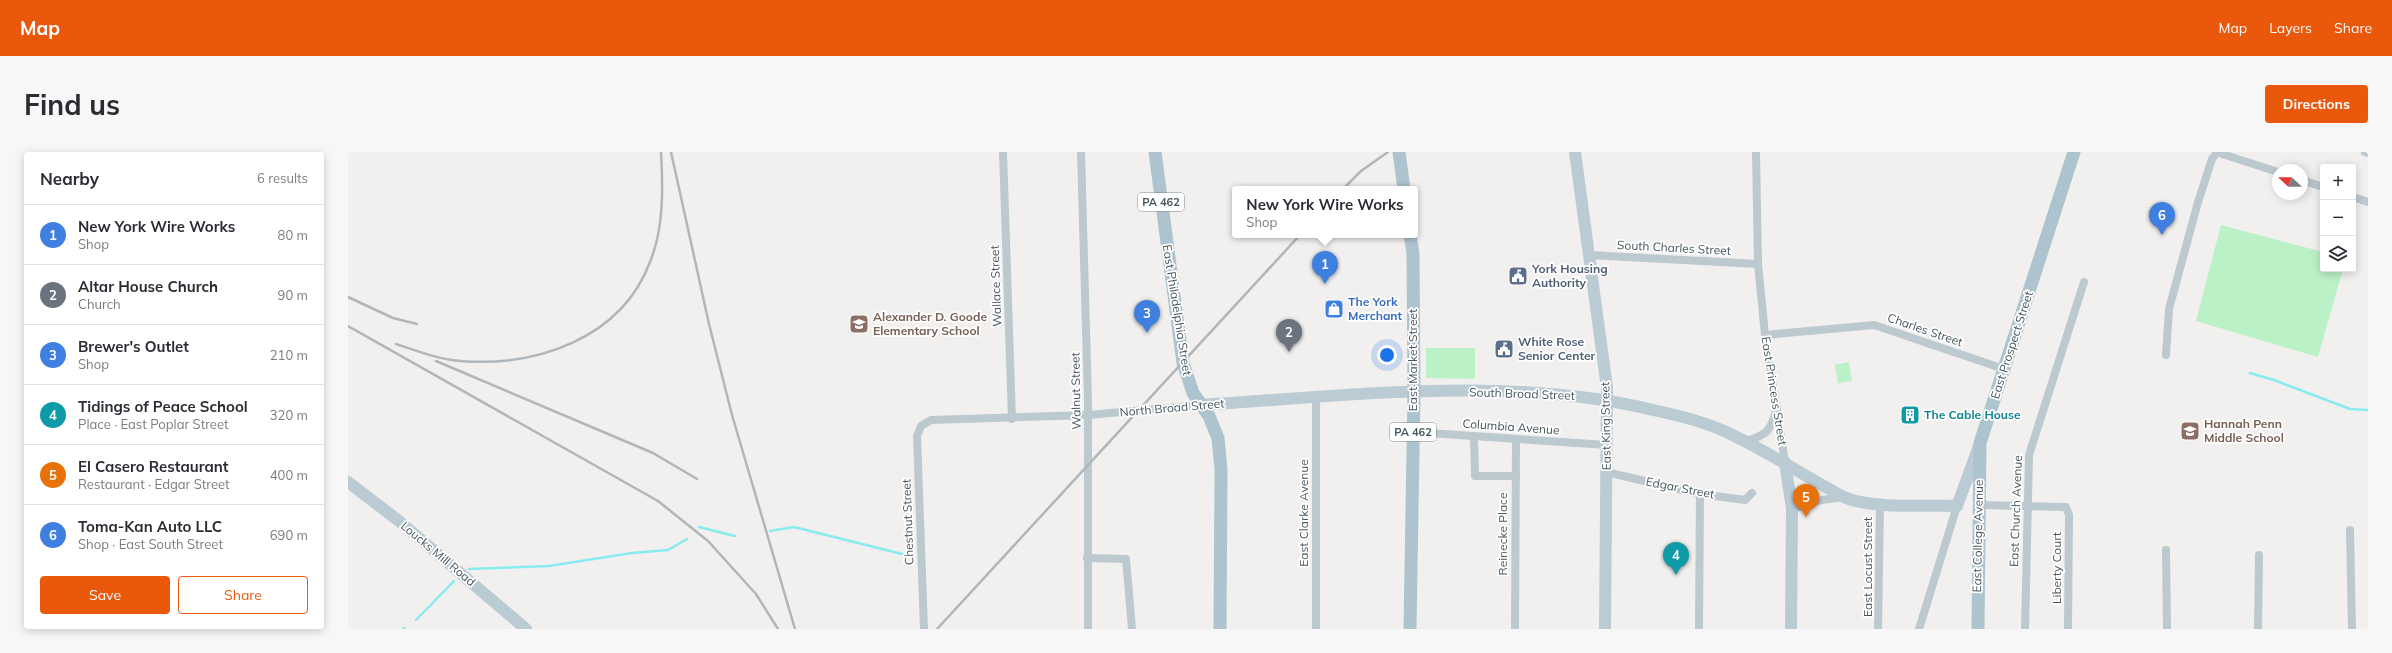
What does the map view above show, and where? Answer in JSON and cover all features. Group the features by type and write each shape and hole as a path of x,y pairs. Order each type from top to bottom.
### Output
{"main road":[{"name":"East Philadelphia Street","path":"1155,152 1183,363 1193,393 1215,428 1220,450 1220,629"},
{"path":"1399,152 1404,186"},
{"name":"East Prospect Street","path":"1980,443 2074,152"},
{"name":"East Market Street","path":"1410,238 1413,253 1414,391 1410,629"},
{"name":"East College Avenue","path":"1978,629 1978,506 1980,443"}],"street":[{"name":"Wallace Street","path":"1003,152 1012,419"},
{"name":"Walnut Street","path":"1081,152 1088,415 1088,629"},
{"name":"East King Street","path":"1575,152 1607,399 1605,629"},
{"name":"East Princess Street","path":"1756,152 1758,264 1765,335 1778,404 1792,509 1791,629"},
{"path":"2166,355 2169,309 2198,202 2212,159 2217,152 2272,170"},
{"path":"2308,182 2320,186"},
{"path":"2356,198 2368,202"},
{"name":"South Charles Street","path":"1589,255 1758,264"},
{"name":"East Church Avenue","path":"2024,629 2028,455 2084,282"},
{"name":"Charles Street","path":"1765,335 1874,325 2004,369"},
{"name":"North Broad Street","path":"931,420 1012,419 1088,415 1201,405 1414,391"},
{"name":"South Broad Street","path":"1414,391 1566,393 1607,399 1692,419 1746,441 1785,462"},
{"name":"East Clarke Avenue","path":"1316,398 1316,629"},
{"path":"1746,441 1763,435 1770,430 1778,404"},
{"name":"Chestnut Street","path":"924,629 917,436 921,426 931,420"},
{"name":"Columbia Avenue","path":"1413,432 1607,445"},
{"path":"1474,437 1475,476 1516,476"},
{"name":"Reinecke Place","path":"1515,629 1516,440"},
{"name":"East Prospect Street","path":"1920,629 1957,506 1980,443"},
{"path":"1785,462 1845,497"},
{"name":"Edgar Street","path":"1606,472 1700,494 1745,500 1752,493"},
{"name":"Loucks Mill Road","path":"348,482 399,521 526,629"},
{"path":"1699,629 1700,494"},
{"path":"1792,509 1822,500 1845,497 1880,504 1957,506"},
{"name":"East Locust Street","path":"1878,629 1880,504"},
{"path":"1978,506 2026,506"},
{"name":"Liberty Court","path":"2026,506 2066,507 2069,515 2068,629"},
{"path":"2350,530 2352,629"},
{"path":"2166,550 2167,629"},
{"path":"2258,629 2259,555"},
{"path":"1087,558 1126,559 1132,629"}],"green space":[{"path":"2221,225 2320,251 2320,272 2342,272 2318,357 2196,321"},
{"path":"1426,348 1475,348 1475,379 1426,378"},
{"path":"1849,362 1852,381 1838,383 1835,365"}],"waterway":[{"path":"2250,373 2274,380 2350,409 2368,410"},
{"path":"699,527 735,536"},
{"path":"770,531 794,527 910,556"},
{"path":"469,569 549,566 632,553 668,550 687,539"},
{"path":"416,620 454,581"}],"railway":[{"path":"396,344 444,358 460,361 489,362 518,359 546,353 573,343 597,329 619,311 637,289 655,249 662,208 661,152"},
{"path":"671,152 709,324 732,415 795,629"},
{"path":"1346,186 1361,171 1388,152"},
{"path":"937,629 1297,238"},
{"path":"348,297 393,318 417,324"},
{"path":"348,326 658,501 708,541 756,594 778,629"},
{"path":"436,361 653,453 697,479"}],"place":[{"name":"Toma-Kan Auto LLC","path":"2162,235"},
{"name":"York Housing Authority","path":"1518,276"},
{"name":"New York Wire Works","path":"1325,284"},
{"name":"The York Merchant","path":"1334,309"},
{"name":"Alexander D. Goode Elementary School","path":"859,324"},
{"name":"Brewer's Outlet","path":"1147,333"},
{"name":"White Rose Senior Center","path":"1504,349"},
{"name":"Altar House Church","path":"1289,352"},
{"name":"The Cable House","path":"1910,415"},
{"name":"Hannah Penn Middle School","path":"2190,431"},
{"name":"El Casero Restaurant","path":"1806,517"},
{"name":"Tidings of Peace School","path":"1676,575"}]}
